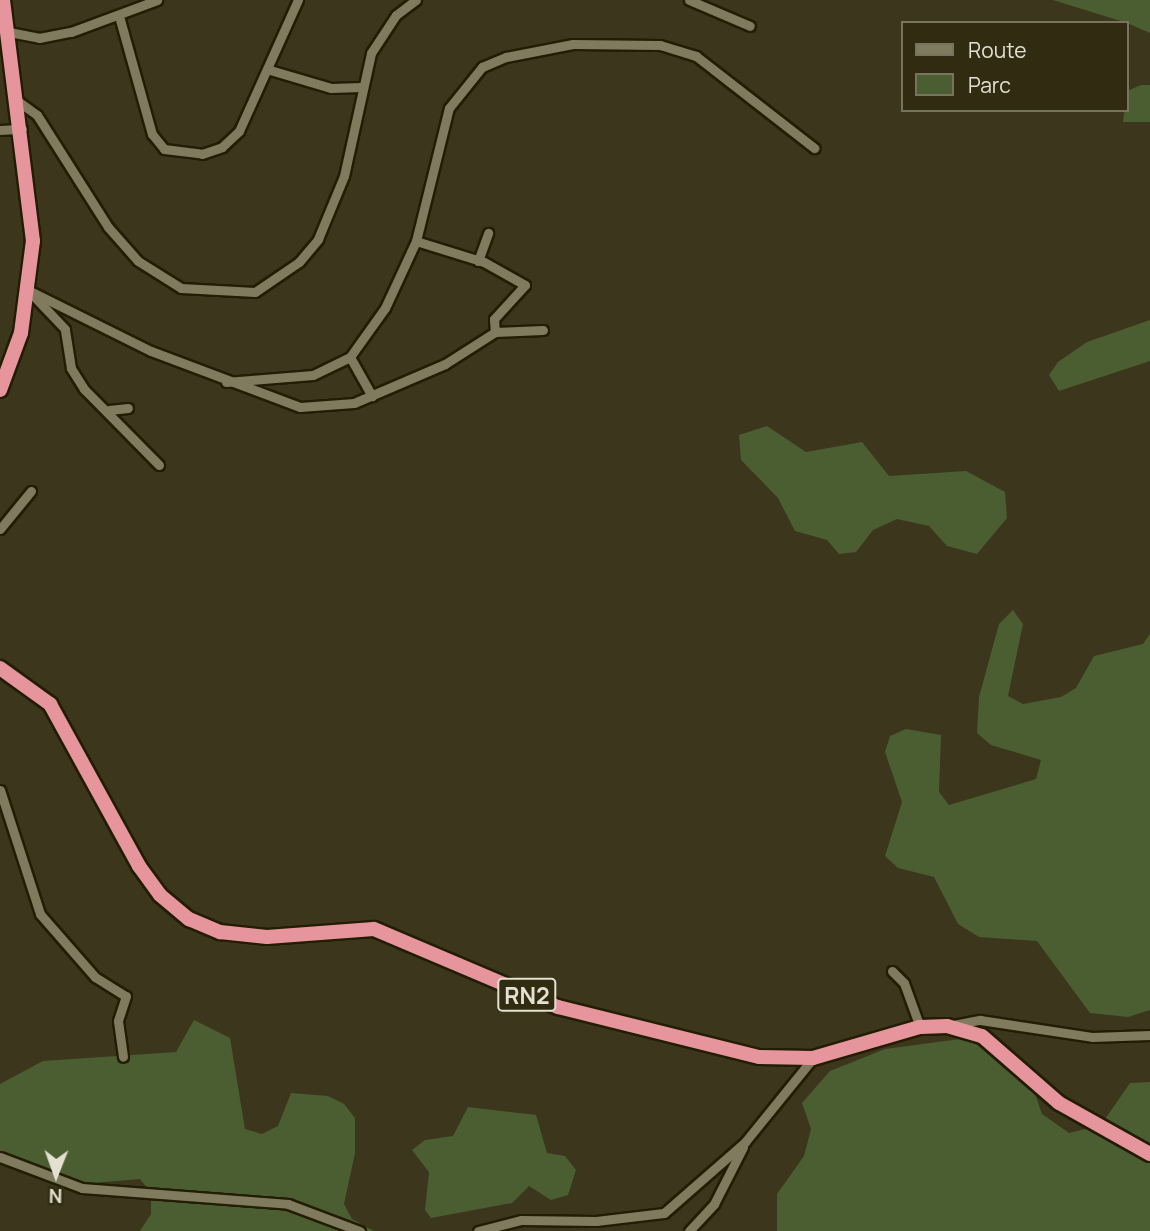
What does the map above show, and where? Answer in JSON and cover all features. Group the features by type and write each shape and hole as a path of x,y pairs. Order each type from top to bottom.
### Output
{"highway":[{"path":"0,390 21,333 33,241 19,102 4,0"},
{"name":"RN2","path":"0,668 50,704 139,866 160,895 189,919 220,932 267,937 374,929 611,1024 759,1057 813,1058 920,1027 947,1026 982,1036 1059,1103 1150,1154"}],"street":[{"path":"9,32 39,38 119,16 157,0"},
{"path":"119,16 141,104 164,149 202,154 222,147 239,131 270,71 298,0"},
{"path":"19,102 37,115 108,227 138,261 181,288 235,295 272,284 318,239 344,176 361,88 380,34 416,0"},
{"path":"689,0 750,26"},
{"path":"226,382 313,375 351,357 385,308 416,241 449,108 462,85 482,67 540,48 660,46 696,57 814,148"},
{"path":"270,71 317,85 361,88"},
{"path":"0,130 22,128"},
{"path":"478,261 488,233"},
{"path":"416,241 478,261 525,285 494,319 495,332"},
{"path":"28,290 226,382 300,407 327,408 372,396 445,364 495,332 543,330"},
{"path":"28,290 65,329 71,368 84,389 109,410 159,465"},
{"path":"351,357 372,396"},
{"path":"109,410 128,408"},
{"path":"0,529 31,491"},
{"path":"0,790 40,914 95,977 126,996 118,1021 123,1057"},
{"path":"892,971 904,983 920,1027"},
{"path":"947,1026 980,1020 1092,1037 1150,1035"},
{"path":"478,1231 521,1220 651,1218 681,1203 745,1142 813,1058"},
{"path":"689,1231 720,1193 745,1142"},
{"path":"0,1157 82,1188 288,1204 360,1231"}],"green space":[{"path":"1053,0 1150,0 1150,33 1129,24 1129,21 1121,21"},
{"path":"1141,85 1150,85 1150,122 1123,122 1124,112 1129,112 1129,90"},
{"path":"1150,320 1150,361 1059,391 1049,375 1058,362 1087,342"},
{"path":"767,426 806,452 862,442 889,476 966,471 1005,492 1007,518 977,554 947,546 929,526 897,519 873,530 856,552 839,554 827,540 795,531 778,498 741,460 739,435"},
{"path":"1013,610 1023,624 1008,696 1023,704 1061,697 1076,688 1094,656 1143,644 1150,634 1150,1010 1128,1017 1090,1013 1037,941 979,937 958,924 934,877 898,868 885,856 902,802 885,752 890,736 906,729 941,735 939,792 949,805 1036,779 1041,760 991,745 977,733 979,697 999,624"},
{"path":"194,1020 230,1038 245,1129 262,1134 278,1126 291,1093 328,1096 344,1104 355,1118 355,1153 344,1204 352,1219 374,1231 140,1231 151,1214 151,1193 140,1179 79,1184 0,1157 0,1084 43,1061 176,1052"},
{"path":"983,1036 1025,1064 1042,1114 1069,1133 1101,1125 1130,1083 1150,1082 1150,1231 777,1231 777,1194 804,1156 811,1129 802,1103 830,1071 885,1049"},
{"path":"468,1107 536,1115 547,1153 565,1156 576,1170 568,1195 551,1200 529,1186 512,1203 431,1218 425,1210 429,1172 412,1150 425,1140 453,1136"}]}
